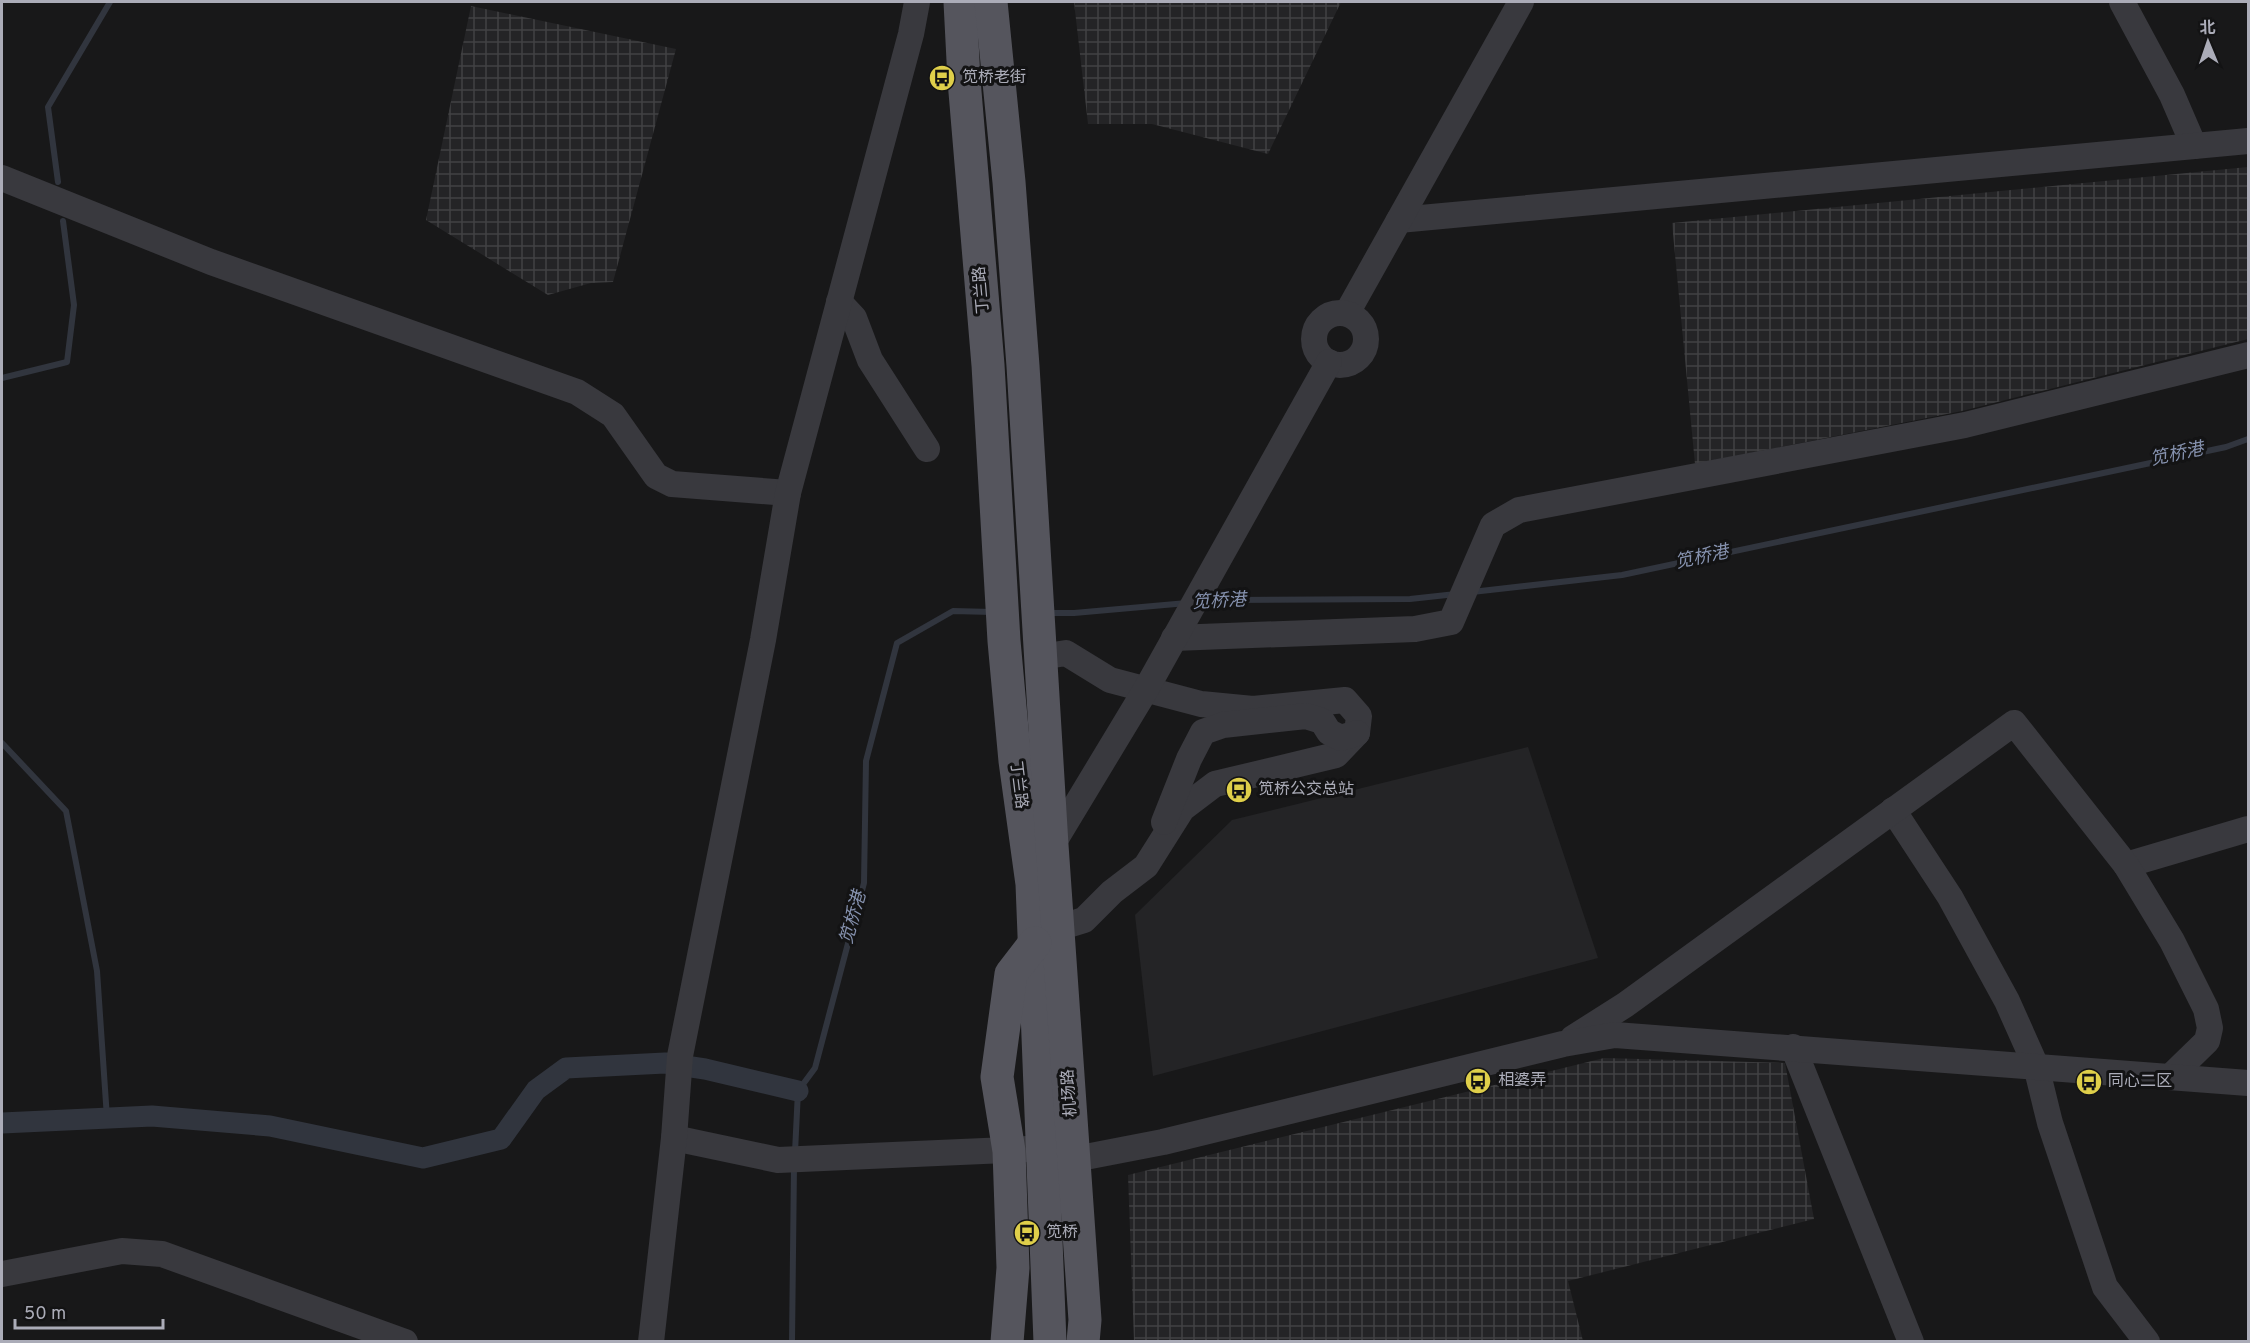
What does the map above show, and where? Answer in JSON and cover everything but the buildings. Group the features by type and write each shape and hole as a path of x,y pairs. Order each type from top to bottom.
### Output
{"main road":[{"name":"丁兰路","path":"960,2 964,80 988,365 1004,641 1015,761 1040,851"},
{"name":"丁兰路","path":"991,2 1012,228 1037,576 1040,646 1040,851"},
{"name":"机场路","path":"1040,851 1047,936 1075,1160 1079,1255 1085,1320 1083,1341"},
{"name":"机场路","path":"1047,936 1043,1147 1050,1341"},
{"path":"1007,1341 1013,1268 1009,1151 997,1077 1011,974 1047,936"}],"street":[{"path":"651,1341 674,1138 679,1065 763,640 788,492 911,34 917,2"},
{"path":"1347,314 1521,2"},
{"path":"2122,2 2172,95 2194,146"},
{"path":"1399,220 2248,141"},
{"path":"2,178 211,262 577,392 614,415 656,476 672,484 788,492"},
{"path":"839,302 854,318 870,360 927,449"},
{"path":"1338,312 1347,314 1361,322 1367,339 1365,348 1361,355 1346,364 1329,362 1317,350 1315,333 1323,319 1338,312"},
{"path":"1178,632 1415,628 1451,622 1493,525 1519,510 1965,425 2248,355"},
{"path":"1040,851 1145,691 1329,362"},
{"path":"1040,646 1066,653 1110,680 1201,704 1253,709 1345,700 1359,716 1357,733 1336,755 1215,784 1182,809 1146,866 1112,892 1084,920 1047,936"},
{"path":"1146,866 1189,759 1203,732 1223,725 1306,716 1322,722 1329,732 1341,738 1357,733"},
{"path":"1563,1044 1624,1005 2014,723 2126,865 2172,941 2206,1009 2210,1028 2207,1041 2171,1076"},
{"path":"1893,810 1950,897 2007,1001 2036,1066 2050,1123 2105,1287 2148,1341"},
{"path":"2126,865 2248,829"},
{"path":"1075,1160 1163,1142 1563,1044 1616,1035 2248,1083"},
{"path":"1793,1047 1911,1341"},
{"path":"674,1138 797,1160 1009,1151 1043,1147"},
{"path":"2,1274 122,1251 162,1254 405,1341"}],"shaded area":[{"path":"1074,2 1341,2 1268,154 1152,124 1088,124"},
{"path":"471,6 676,49 613,282 591,283 548,295 426,220"},
{"path":"2248,167 2248,339 1962,411 1695,464 1672,223"},
{"path":"1528,747 1598,958 1153,1076 1135,915 1232,820"},
{"path":"1604,1058 1785,1063 1814,1219 1568,1281 1583,1341 1134,1341 1128,1175"}],"waterway":[{"path":"58,182 48,107 110,2"},
{"path":"2,378 67,362 74,305 63,221"},
{"name":"笕桥港","path":"1472,592 1622,575 2226,447 2248,439"},
{"name":"笕桥港","path":"1203,602 1410,599 1456,594"},
{"name":"笕桥港","path":"1047,613 1074,613 1187,603"},
{"name":"笕桥港","path":"795,1152 798,1091 815,1068 864,883 866,761 897,643 953,611 992,612"},
{"path":"2,743 66,811 97,971 107,1118"},
{"path":"2,1123 152,1116 270,1126 423,1158 501,1139 536,1090 566,1068 665,1063 705,1069 798,1091"},
{"name":"笕桥港","path":"792,1342 794,1165"}],"place":[{"name":"笕桥老街","path":"942,78"},
{"name":"笕桥公交总站","path":"1239,790"},
{"name":"相婆弄","path":"1478,1081"},
{"name":"同心二区","path":"2089,1082"},
{"name":"笕桥","path":"1027,1233"}]}
